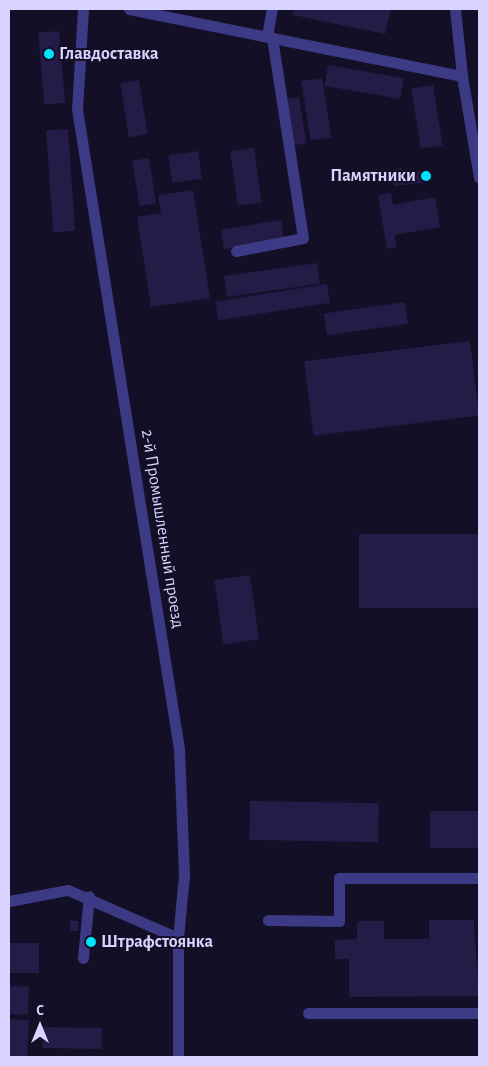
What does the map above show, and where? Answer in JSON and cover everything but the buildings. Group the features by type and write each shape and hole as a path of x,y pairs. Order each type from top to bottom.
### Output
{"lane":[{"name":"2-й Промышленный проезд","path":"83,9 77,109 179,749 184,875 178,938 178,1057"},
{"path":"128,9 462,76"},
{"path":"236,251 304,238 269,36 272,9"},
{"path":"455,9 462,76 479,178"},
{"path":"268,920 338,921 338,878 479,878"},
{"path":"9,901 68,890 89,896 178,938"},
{"path":"83,958 89,896"},
{"path":"308,1013 479,1014"}],"place":[{"name":"Главдоставка","path":"49,54"},
{"name":"Памятники","path":"426,176"},
{"name":"Штрафстоянка","path":"91,942"}]}
